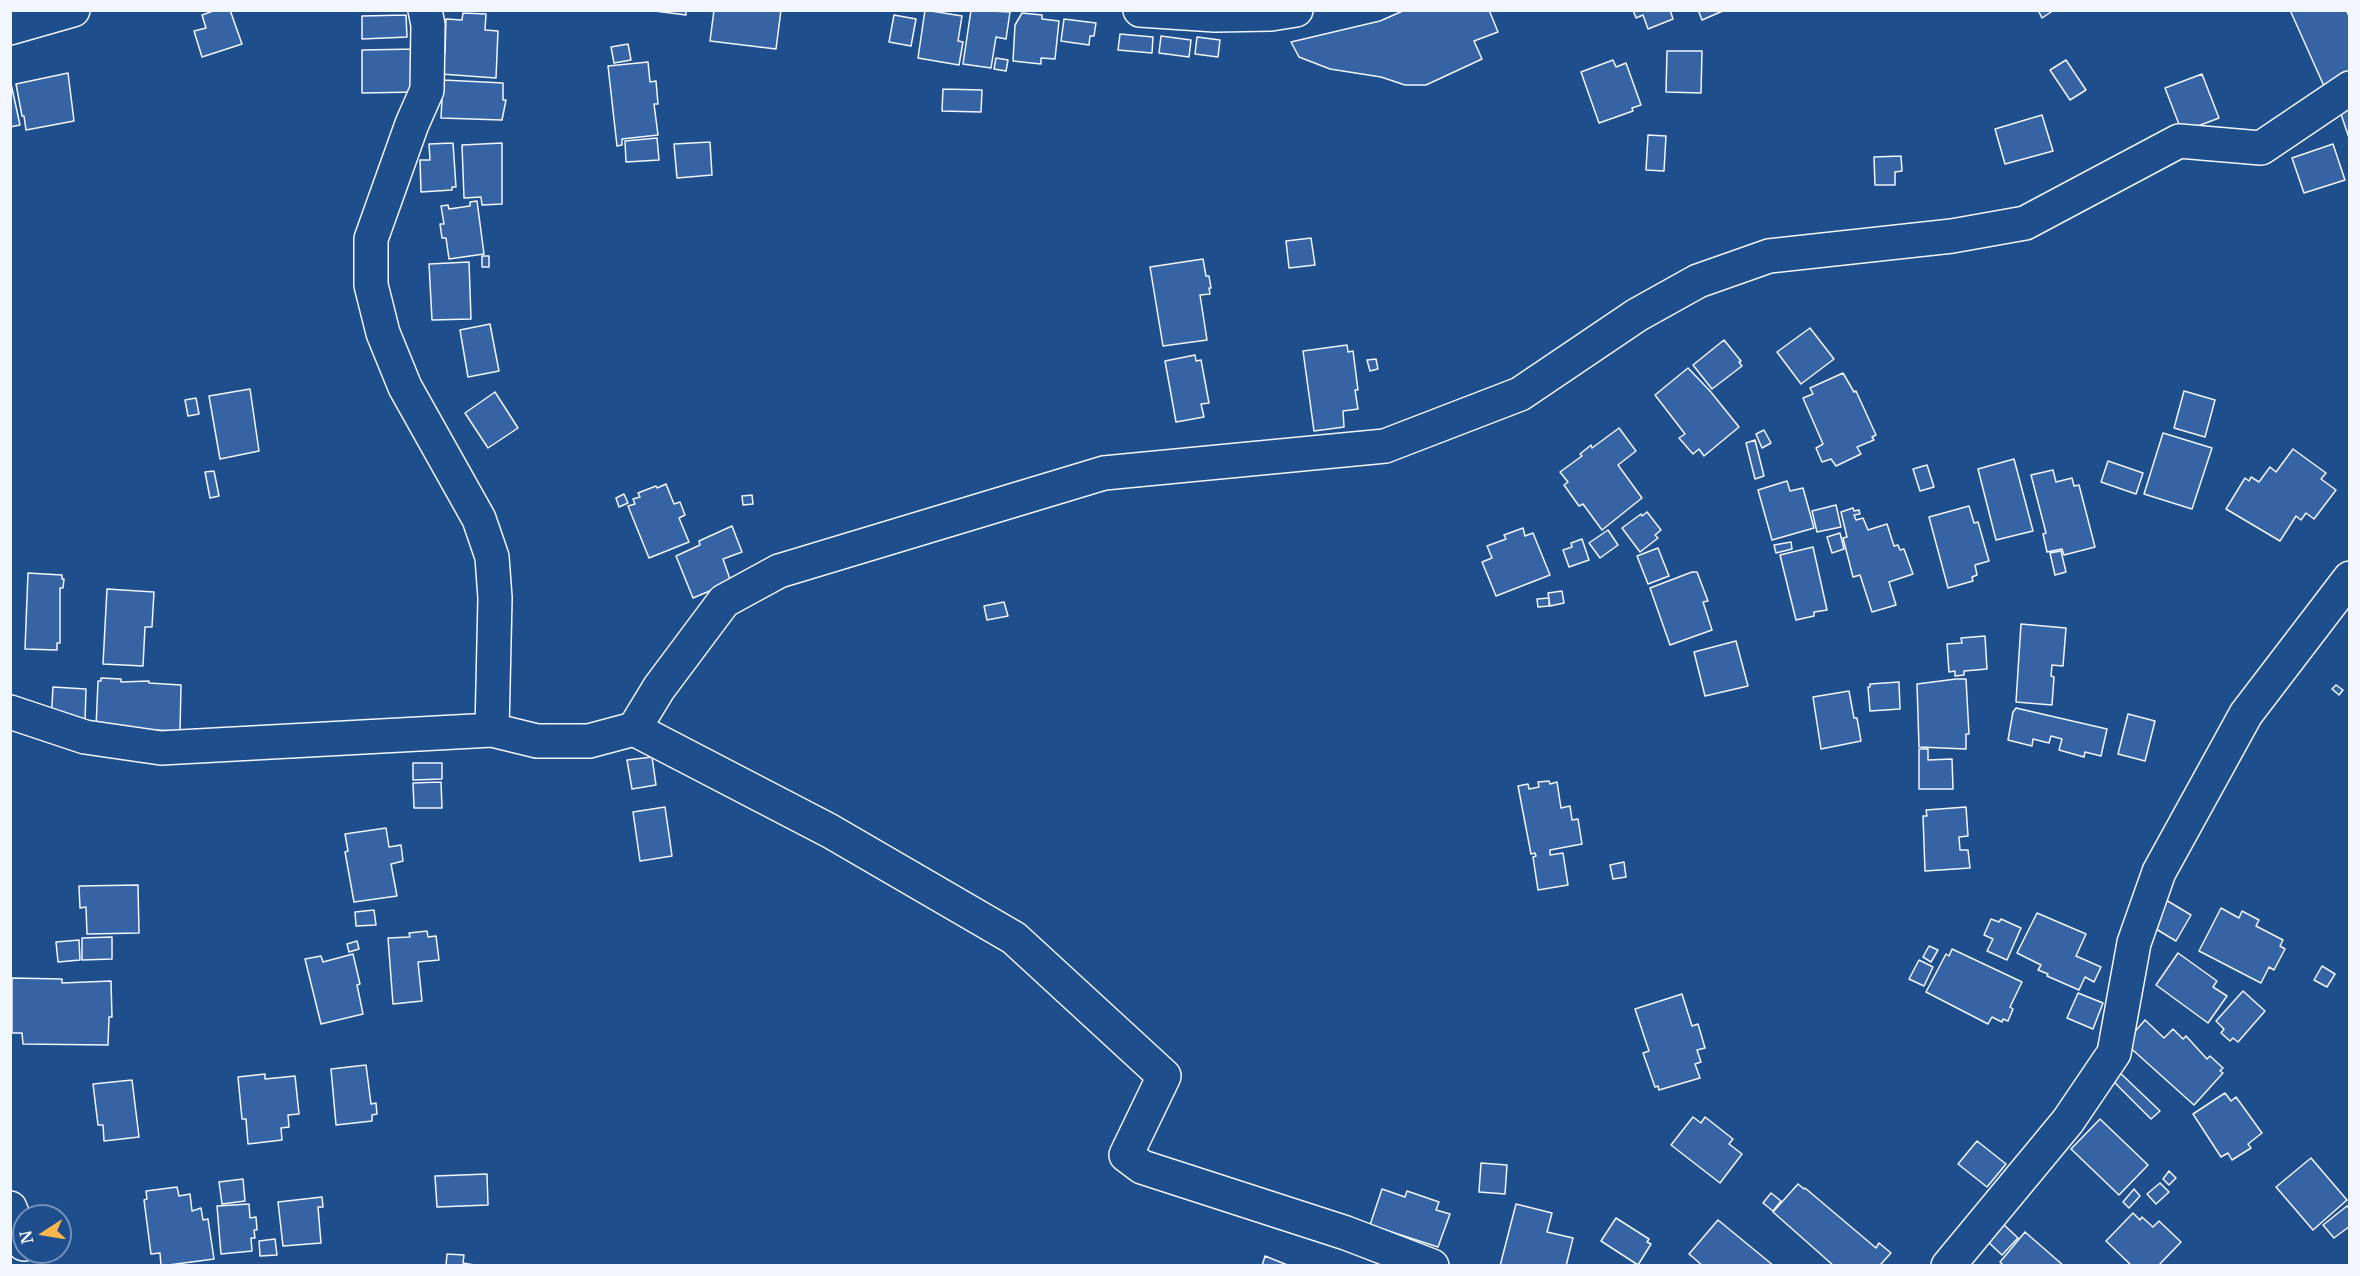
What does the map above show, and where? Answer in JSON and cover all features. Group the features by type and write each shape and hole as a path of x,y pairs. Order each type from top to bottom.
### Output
{"street":[{"path":"10,28 73,10"},
{"path":"425,10 428,25 427,90 412,124 371,239 371,285 383,333 405,387 478,519 492,557 495,598 492,730"},
{"path":"1140,10 1215,15 1271,14 1296,10"},
{"path":"634,729 659,688 724,601 779,571 1104,473 1385,447 1520,394 1636,315 1698,281 1770,256 1952,236 2025,223 2180,141 2262,148 2349,88"},
{"path":"1948,1266 2068,1121 2114,1053 2134,943 2160,872 2246,714 2349,578"},
{"path":"10,712 85,737 161,748 492,730 537,741 589,741 634,729 830,831 1014,938 1164,1076 1126,1155 1142,1167 1346,1233 1432,1266"}],"building":[{"path":"216,10 230,10 242,44 202,57 194,31 206,28 202,15"},
{"path":"647,10 686,10 686,15"},
{"path":"714,10 781,10 776,49 710,41"},
{"path":"925,10 962,16 958,41 963,42 959,65 918,58"},
{"path":"971,10 1010,12 1006,39 996,37 991,68 963,64"},
{"path":"1405,10 1489,10 1498,32 1474,41 1482,59 1426,85 1405,85 1381,77 1330,69 1299,57 1291,42 1380,21"},
{"path":"1633,10 1670,10 1673,19 1648,29 1643,15 1636,18"},
{"path":"1698,10 1725,10 1702,20"},
{"path":"2038,10 2054,10 2042,18"},
{"path":"2290,10 2346,10 2350,18 2350,74 2324,86"},
{"path":"463,13 486,14 485,30 498,31 496,78 441,74 442,53 445,53 446,19 462,20"},
{"path":"1022,13 1042,15 1042,19 1059,21 1055,59 1041,58 1041,64 1013,61 1015,25"},
{"path":"406,15 407,37 362,39 362,16"},
{"path":"894,15 916,19 911,46 889,42"},
{"path":"1064,19 1096,23 1094,36 1090,36 1089,45 1061,41"},
{"path":"1120,34 1153,37 1152,53 1118,50"},
{"path":"1161,36 1191,40 1189,57 1159,53"},
{"path":"1197,37 1220,40 1218,57 1195,54"},
{"path":"628,44 631,60 614,63 611,47"},
{"path":"416,49 417,92 362,93 362,50"},
{"path":"1667,51 1702,51 1701,93 1666,92"},
{"path":"996,58 1008,60 1006,71 994,69"},
{"path":"1613,60 1616,67 1626,63 1641,105 1632,108 1633,111 1599,123 1581,72"},
{"path":"2066,60 2086,90 2070,100 2050,70"},
{"path":"648,62 650,82 656,81 658,104 654,104 658,135 622,139 622,145 617,146 608,66"},
{"path":"68,73 74,121 26,130 16,84"},
{"path":"2202,74 2219,118 2182,132 2165,88"},
{"path":"10,79 20,125 10,127"},
{"path":"443,80 503,83 503,100 506,100 502,120 441,118"},
{"path":"943,89 982,90 981,112 942,111"},
{"path":"2350,108 2350,141 2340,111"},
{"path":"2042,115 2053,151 2005,164 1995,129"},
{"path":"1648,135 1666,136 1664,171 1646,170"},
{"path":"657,138 659,160 626,162 625,141"},
{"path":"710,142 712,175 677,178 674,144"},
{"path":"453,143 456,187 452,187 452,190 421,192 420,160 430,160 429,144"},
{"path":"502,143 502,204 482,205 481,197 464,198 462,145"},
{"path":"2333,144 2345,180 2304,193 2292,158"},
{"path":"1901,156 1902,171 1895,172 1895,185 1875,185 1874,157"},
{"path":"477,201 484,254 449,259 446,238 442,238 440,224 444,224 441,206 448,205 449,209 470,206 470,202"},
{"path":"1311,238 1315,265 1289,268 1286,241"},
{"path":"482,256 489,256 489,267 482,267"},
{"path":"1203,259 1211,288 1209,288 1210,294 1200,295 1207,340 1163,346 1150,267"},
{"path":"469,262 471,319 432,320 429,264"},
{"path":"490,324 499,371 468,377 460,330"},
{"path":"1810,328 1834,359 1801,384 1777,352"},
{"path":"1724,340 1741,361 1739,362 1742,366 1712,389 1693,365"},
{"path":"1347,345 1348,352 1353,351 1358,409 1343,411 1344,427 1314,431 1303,351"},
{"path":"1195,355 1196,361 1201,360 1209,403 1201,404 1204,417 1176,422 1165,361"},
{"path":"1376,359 1378,369 1370,371 1367,360"},
{"path":"1688,368 1739,427 1704,456 1699,449 1693,454 1679,438 1685,434 1655,395"},
{"path":"1843,373 1854,392 1856,391 1876,435 1872,437 1874,440 1857,447 1861,454 1836,466 1831,459 1822,462 1816,448 1823,444 1803,398 1813,394 1810,388"},
{"path":"250,389 259,451 220,459 209,396"},
{"path":"2184,391 2215,400 2205,437 2174,428"},
{"path":"495,392 518,428 488,448 465,413"},
{"path":"196,398 199,414 188,416 185,400"},
{"path":"1619,428 1636,451 1618,465 1642,498 1602,530 1583,504 1579,506 1564,485 1568,482 1560,472 1582,456 1580,454 1591,445 1592,448"},
{"path":"1764,430 1771,443 1762,448 1756,434"},
{"path":"2163,433 2212,448 2192,509 2144,494"},
{"path":"1755,440 1764,476 1755,479 1746,443"},
{"path":"2293,449 2326,473 2321,479 2336,490 2314,519 2306,513 2301,520 2296,516 2280,541 2226,509 2245,478 2249,481 2251,477 2259,482 2270,467 2276,472"},
{"path":"2014,459 2033,531 1996,540 1978,469"},
{"path":"2108,461 2143,473 2136,494 2101,482"},
{"path":"1927,465 1934,487 1920,491 1913,469"},
{"path":"2053,470 2056,482 2072,478 2074,486 2079,485 2095,547 2064,555 2062,549 2047,552 2043,534 2046,533 2031,475"},
{"path":"214,471 219,496 210,498 205,472"},
{"path":"1787,481 1790,491 1803,488 1814,528 1772,540 1758,490"},
{"path":"666,484 674,504 680,502 685,515 679,518 689,542 649,558 628,506 635,504 633,499 640,497 638,493"},
{"path":"624,494 628,503 619,507 616,498"},
{"path":"752,495 753,504 743,505 742,496"},
{"path":"1836,505 1841,527 1817,532 1812,511"},
{"path":"1969,506 1974,523 1978,522 1989,561 1975,565 1977,575 1972,577 1973,581 1948,588 1929,517"},
{"path":"1853,508 1854,511 1859,510 1860,514 1854,515 1856,520 1863,518 1868,530 1887,524 1894,546 1898,545 1900,550 1904,549 1913,574 1889,582 1896,605 1872,612 1860,575 1853,577 1843,538 1847,537 1841,512"},
{"path":"1647,512 1661,530 1655,535 1658,538 1640,552 1622,528"},
{"path":"732,526 742,552 723,559 731,582 693,598 676,556 700,545 699,541"},
{"path":"1523,528 1525,536 1533,533 1550,575 1496,596 1482,562 1492,558 1487,546 1506,539 1504,535"},
{"path":"1608,530 1618,545 1600,558 1589,543"},
{"path":"1840,533 1844,549 1832,553 1827,537"},
{"path":"1582,539 1589,560 1569,567 1563,550 1572,547 1571,543"},
{"path":"1791,542 1792,549 1776,553 1774,545"},
{"path":"1813,547 1827,610 1814,612 1814,616 1796,620 1780,555"},
{"path":"1658,548 1669,576 1648,584 1637,556"},
{"path":"2061,551 2066,572 2055,575 2050,553"},
{"path":"1697,572 1708,601 1703,602 1712,630 1670,645 1650,588"},
{"path":"28,573 62,575 64,579 63,588 60,588 60,643 57,643 57,650 25,649"},
{"path":"107,589 154,592 152,627 145,627 143,666 103,664"},
{"path":"1562,591 1564,603 1550,606 1548,593"},
{"path":"1549,598 1549,606 1538,607 1537,599"},
{"path":"1004,602 1008,616 987,620 984,606"},
{"path":"2021,624 2066,628 2063,666 2052,665 2051,676 2054,677 2052,705 2016,702"},
{"path":"1985,636 1987,669 1964,671 1964,675 1955,676 1955,671 1949,672 1947,644 1962,643 1961,638"},
{"path":"1736,641 1748,686 1705,696 1694,652"},
{"path":"101,678 121,679 121,682 149,681 149,683 181,685 180,731 96,728 98,681 101,681"},
{"path":"1966,679 1969,734 1966,734 1966,749 1919,747 1917,684"},
{"path":"1899,682 1900,709 1870,711 1868,687 1870,684"},
{"path":"2336,685 2343,690 2339,695 2332,689"},
{"path":"53,687 86,689 85,722 51,721"},
{"path":"1849,691 1861,741 1821,749 1813,697"},
{"path":"2016,708 2107,729 2101,756 2085,752 2084,757 2059,750 2062,739 2051,736 2049,743 2033,739 2032,746 2008,740 2013,712"},
{"path":"2128,714 2155,721 2145,761 2118,754"},
{"path":"1919,749 1928,749 1928,760 1952,759 1953,789 1919,789"},
{"path":"652,757 656,785 632,789 627,760"},
{"path":"413,763 442,763 442,779 413,780"},
{"path":"1549,781 1550,784 1557,782 1561,808 1570,806 1572,820 1578,819 1582,844 1550,850 1550,855 1563,853 1568,885 1538,890 1533,857 1536,856 1535,853 1531,854 1518,786 1528,784 1529,789 1539,787 1538,782"},
{"path":"441,782 442,808 414,808 413,783"},
{"path":"665,807 672,856 640,861 633,812"},
{"path":"1966,807 1968,836 1959,837 1960,850 1968,850 1970,868 1925,871 1923,816 1927,816 1926,810"},
{"path":"386,828 389,847 401,845 403,861 391,864 397,896 354,902 345,852 348,851 345,834"},
{"path":"1624,862 1626,877 1613,879 1610,865"},
{"path":"138,885 139,933 87,934 86,907 80,908 79,886"},
{"path":"2166,900 2191,915 2176,941 2151,926"},
{"path":"2221,908 2239,918 2242,911 2259,920 2256,926 2283,940 2280,946 2285,949 2274,970 2269,967 2261,983 2199,951"},
{"path":"374,910 376,925 356,926 355,912"},
{"path":"2037,913 2086,934 2076,956 2101,967 2094,982 2085,977 2079,990 2047,976 2048,974 2038,970 2041,965 2017,953"},
{"path":"1991,919 1999,922 2001,919 2021,928 2007,960 1987,951 1993,939 1984,935"},
{"path":"427,931 428,937 436,936 439,960 418,962 422,1001 393,1004 388,938 410,937 409,933"},
{"path":"112,937 112,959 82,960 82,938"},
{"path":"79,940 80,960 58,962 56,942"},
{"path":"357,941 359,949 349,952 347,944"},
{"path":"1929,946 1938,950 1931,962 1923,957"},
{"path":"1952,949 2022,982 2010,1007 2013,1009 2008,1021 2003,1019 2002,1022 1992,1017 1988,1024 1926,992 1946,954 1949,956"},
{"path":"2178,953 2217,981 2213,987 2227,996 2208,1023 2156,985"},
{"path":"353,954 360,984 357,985 363,1014 321,1024 305,959 321,956 323,962"},
{"path":"1919,960 1933,967 1924,986 1909,979"},
{"path":"2322,966 2335,974 2327,987 2314,980"},
{"path":"12,978 62,979 62,983 111,981 112,1017 109,1017 108,1045 23,1044 22,1033 12,1033"},
{"path":"2243,991 2265,1011 2238,1042 2233,1038 2230,1041 2221,1033 2224,1029 2216,1021"},
{"path":"2078,993 2103,1003 2093,1029 2067,1018"},
{"path":"1682,994 1692,1026 1698,1024 1705,1048 1697,1050 1701,1062 1695,1064 1700,1078 1659,1090 1658,1086 1655,1087 1643,1053 1649,1051 1635,1009"},
{"path":"2145,1020 2164,1038 2173,1029 2183,1039 2186,1036 2207,1059 2210,1056 2223,1068 2220,1071 2223,1073 2194,1105 2125,1043"},
{"path":"366,1065 371,1104 376,1103 377,1114 372,1115 372,1121 336,1125 331,1069"},
{"path":"2117,1070 2160,1111 2151,1119 2110,1078"},
{"path":"265,1074 265,1079 295,1076 299,1114 288,1115 289,1127 281,1128 282,1140 248,1144 246,1119 242,1119 238,1077"},
{"path":"132,1080 139,1137 104,1141 103,1125 98,1125 93,1084"},
{"path":"2225,1093 2231,1101 2236,1097 2262,1133 2248,1144 2251,1148 2232,1160 2228,1153 2221,1157 2193,1114"},
{"path":"1693,1117 1701,1123 1705,1117 1733,1139 1729,1144 1742,1154 1720,1183 1671,1145"},
{"path":"2100,1119 2148,1165 2119,1195 2071,1149"},
{"path":"1977,1141 2006,1164 1987,1187 1958,1164"},
{"path":"2311,1158 2347,1200 2313,1230 2276,1187"},
{"path":"1481,1163 1507,1165 1505,1194 1479,1192"},
{"path":"2169,1171 2176,1178 2169,1185 2163,1179"},
{"path":"487,1174 488,1205 437,1207 435,1176"},
{"path":"243,1179 245,1201 222,1204 219,1182"},
{"path":"2160,1183 2169,1192 2156,1204 2147,1194"},
{"path":"1798,1184 1876,1248 1879,1243 1891,1253 1881,1264 1883,1266 1834,1266 1773,1212"},
{"path":"177,1187 179,1196 190,1194 192,1211 201,1208 203,1220 208,1219 214,1259 161,1266 160,1253 151,1254 144,1200 147,1199 146,1191"},
{"path":"1382,1189 1405,1197 1407,1191 1439,1202 1436,1210 1450,1214 1438,1247 1370,1225"},
{"path":"2134,1189 2140,1196 2129,1208 2123,1202"},
{"path":"1771,1193 1781,1201 1773,1211 1763,1203"},
{"path":"322,1197 323,1207 318,1207 321,1243 283,1246 278,1202"},
{"path":"249,1204 250,1218 256,1217 257,1230 254,1230 255,1238 251,1238 252,1251 221,1254 217,1206"},
{"path":"1516,1204 1552,1213 1547,1232 1573,1238 1566,1266 1500,1266"},
{"path":"2347,1206 2350,1209 2350,1226 2334,1238 2323,1225"},
{"path":"2133,1213 2140,1220 2142,1217 2153,1227 2159,1221 2181,1242 2158,1266 2132,1266 2106,1241"},
{"path":"1616,1218 1649,1239 1647,1242 1651,1244 1638,1265 1601,1241"},
{"path":"1718,1220 1774,1266 1703,1266 1689,1254"},
{"path":"2002,1223 2018,1238 2002,1255 1986,1240"},
{"path":"2025,1232 2064,1266 2004,1266 2000,1262"},
{"path":"275,1239 277,1255 260,1256 259,1241"},
{"path":"447,1254 464,1255 463,1263 480,1266 446,1266"},
{"path":"1265,1256 1290,1266 1262,1266"}]}
